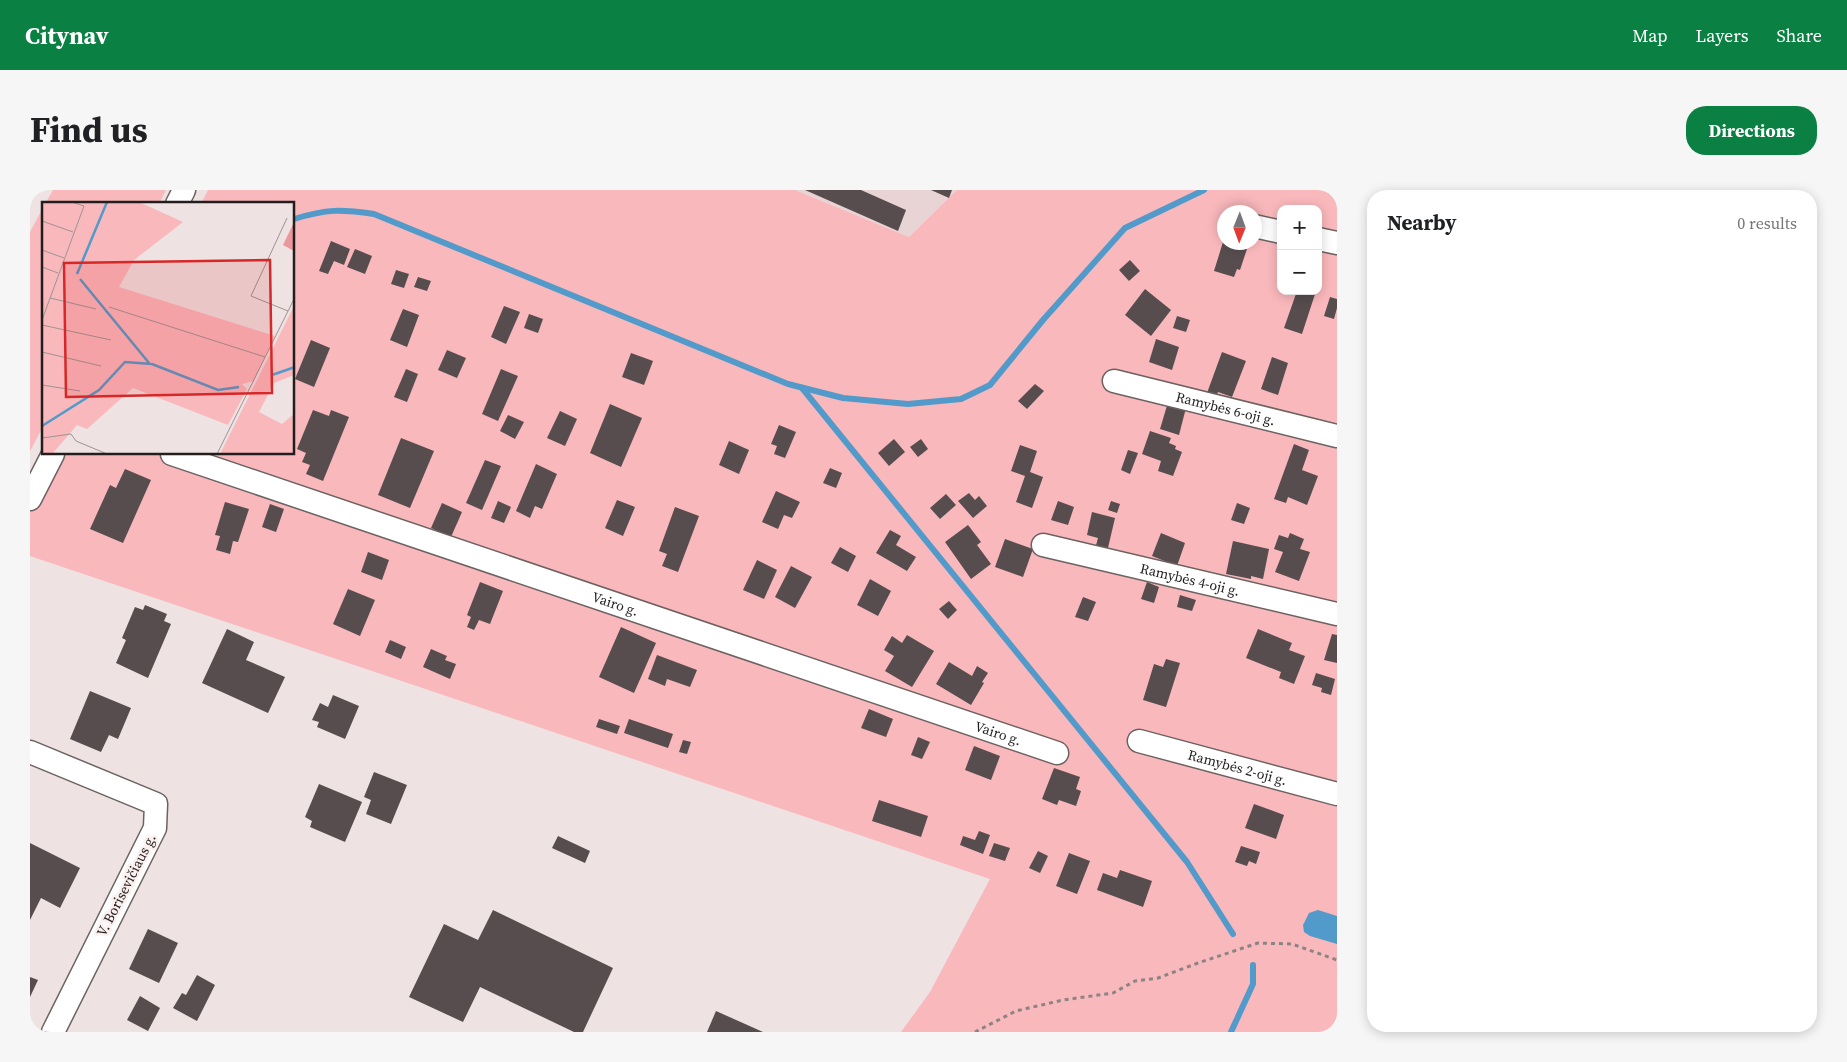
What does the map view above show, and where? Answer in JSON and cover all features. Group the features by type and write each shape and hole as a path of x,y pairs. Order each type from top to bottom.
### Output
{"street":[{"path":"178,202 184,190"},
{"path":"1262,228 1277,231"},
{"path":"1322,240 1337,243"},
{"name":"Ramybės 6-oji g.","path":"1114,381 1337,436"},
{"path":"30,499 52,455"},
{"name":"Vairo g.","path":"175,455 1057,753"},
{"name":"Ramybės 4-oji g.","path":"1043,545 1337,614"},
{"name":"Ramybės 2-oji g.","path":"1139,741 1337,794"},
{"name":"V. Borisevičiaus g.","path":"30,752 156,804 155,828 53,1032"}],"path":[{"path":"976,1032 1016,1011 1063,1000 1113,993 1135,981 1158,978 1258,943 1292,944 1337,960"}],"shaded area":[{"path":"53,190 166,190 160,202 46,202"},
{"path":"208,190 795,190 909,237 957,190 1337,190 1337,1032 901,1032 930,992 990,879 30,556 30,499 52,455 295,455 295,202 202,202"},
{"path":"795,190 957,190 909,237"},
{"path":"42,210 42,429 30,451 30,232"}],"water":[{"path":"1318,910 1337,916 1337,944 1310,936 1304,932 1303,925 1309,913"}],"building":[{"path":"805,190 861,190 906,210 898,231"},
{"path":"931,190 952,190 949,198"},
{"path":"331,241 350,249 344,265 334,261 328,274 319,271"},
{"path":"355,249 372,256 365,274 347,267"},
{"path":"1221,250 1247,250 1240,270 1237,269 1234,277 1214,271"},
{"path":"1130,260 1140,271 1129,281 1119,270"},
{"path":"396,270 409,274 404,288 391,284"},
{"path":"418,277 431,281 427,291 414,287"},
{"path":"1145,289 1171,310 1151,336 1125,315"},
{"path":"1296,295 1315,295 1302,334 1284,328"},
{"path":"1330,297 1337,299 1334,319 1324,316"},
{"path":"504,306 520,312 506,344 491,337"},
{"path":"403,309 419,315 407,347 390,340"},
{"path":"529,314 543,319 538,333 524,328"},
{"path":"1177,316 1190,320 1186,332 1173,328"},
{"path":"1156,339 1179,347 1172,370 1149,362"},
{"path":"311,340 330,348 314,387 295,379"},
{"path":"447,350 466,358 457,378 438,370"},
{"path":"1222,352 1246,361 1232,397 1218,392 1216,397 1207,393"},
{"path":"631,353 653,361 644,385 622,377"},
{"path":"1272,357 1288,363 1278,395 1261,389"},
{"path":"406,369 418,374 407,402 394,397"},
{"path":"501,369 518,376 498,421 482,414"},
{"path":"1035,384 1044,391 1027,409 1018,401"},
{"path":"1169,399 1187,404 1179,435 1160,429"},
{"path":"610,404 642,418 621,467 590,453"},
{"path":"313,410 329,416 331,410 349,417 323,481 306,474 310,465 302,462 306,453 297,449"},
{"path":"560,411 577,419 565,446 547,438"},
{"path":"508,415 524,422 515,439 500,431"},
{"path":"779,425 796,432 785,458 774,454 777,446 771,444"},
{"path":"1150,431 1171,438 1169,443 1176,446 1175,449 1182,452 1173,476 1158,471 1161,461 1142,454"},
{"path":"401,438 434,451 410,508 378,495"},
{"path":"894,439 905,452 889,466 878,453"},
{"path":"921,439 928,449 918,457 910,447"},
{"path":"729,441 749,450 739,474 719,465"},
{"path":"1294,444 1309,450 1302,470 1318,476 1307,505 1288,497 1286,503 1274,499"},
{"path":"1020,445 1037,451 1030,472 1043,477 1032,508 1016,502 1025,476 1011,471"},
{"path":"1128,450 1138,453 1130,474 1121,470"},
{"path":"485,460 501,466 482,510 466,503"},
{"path":"536,464 557,474 542,509 535,506 530,518 516,511"},
{"path":"830,468 842,473 836,488 823,483"},
{"path":"125,469 151,480 123,543 90,529 110,485 116,488"},
{"path":"776,491 800,502 792,518 784,515 778,529 762,522"},
{"path":"969,493 975,500 979,496 987,506 973,518 958,501"},
{"path":"946,494 956,505 940,519 930,508"},
{"path":"617,500 635,507 623,536 605,528"},
{"path":"498,501 511,507 504,523 491,518"},
{"path":"1058,501 1074,507 1068,525 1051,520"},
{"path":"1111,501 1120,504 1117,513 1108,510"},
{"path":"225,502 249,509 238,542 233,541 230,554 216,550 220,536 215,535"},
{"path":"442,503 462,512 451,537 431,528"},
{"path":"1237,503 1250,508 1244,524 1231,520"},
{"path":"270,504 284,509 276,532 262,527"},
{"path":"675,507 699,516 678,572 662,566 667,554 659,551"},
{"path":"1092,512 1115,518 1107,552 1095,549 1098,538 1087,535"},
{"path":"968,525 981,542 977,545 991,564 971,579 945,542"},
{"path":"890,530 901,536 896,545 916,557 907,571 876,553"},
{"path":"1161,533 1185,543 1177,566 1152,556"},
{"path":"1290,533 1304,539 1300,549 1310,552 1299,581 1275,572 1283,552 1274,549 1279,535 1288,538"},
{"path":"1005,539 1033,549 1023,577 995,567"},
{"path":"1233,541 1269,549 1263,579 1251,576 1251,579 1226,574"},
{"path":"840,547 856,556 848,572 831,563"},
{"path":"368,552 389,560 382,580 361,572"},
{"path":"757,560 777,570 764,599 743,590"},
{"path":"791,566 812,577 795,608 775,597"},
{"path":"870,579 891,591 878,616 857,605"},
{"path":"480,582 503,591 490,624 479,620 474,630 467,627 471,617 467,615"},
{"path":"1147,582 1159,587 1154,603 1141,599"},
{"path":"348,589 375,600 360,636 333,624"},
{"path":"1180,595 1196,600 1192,611 1177,607"},
{"path":"1083,597 1096,602 1088,621 1075,617"},
{"path":"949,601 957,610 948,619 939,609"},
{"path":"145,605 167,614 164,621 171,624 148,678 116,663 126,640 122,638 135,607 143,610"},
{"path":"621,627 656,643 634,693 599,677"},
{"path":"227,629 254,642 246,660 285,677 268,713 202,683"},
{"path":"1258,629 1292,643 1289,650 1305,656 1294,684 1279,678 1281,672 1246,658"},
{"path":"1332,634 1337,635 1337,663 1324,660"},
{"path":"907,635 934,651 912,687 885,671 894,656 884,650 892,636 902,643"},
{"path":"390,640 406,647 401,659 385,652"},
{"path":"431,649 447,656 445,660 456,664 450,679 423,667"},
{"path":"657,655 697,670 690,687 667,679 665,686 648,679"},
{"path":"1166,659 1180,663 1166,707 1143,700 1154,664 1163,667"},
{"path":"949,662 972,676 977,666 988,673 971,705 936,684"},
{"path":"1316,673 1335,679 1331,695 1321,692 1322,688 1312,685"},
{"path":"90,691 131,708 118,739 109,735 101,752 70,739"},
{"path":"333,695 359,706 345,739 317,727 319,722 312,720 320,703 328,707"},
{"path":"869,709 893,719 886,737 861,728"},
{"path":"599,719 620,726 617,734 596,727"},
{"path":"629,719 673,734 668,748 624,733"},
{"path":"918,737 930,742 922,759 911,755"},
{"path":"683,740 691,742 687,754 679,752"},
{"path":"974,746 1000,756 991,780 965,770"},
{"path":"1054,768 1080,777 1076,789 1081,791 1076,806 1059,800 1057,805 1042,799"},
{"path":"374,772 407,785 391,824 366,814 371,800 364,797"},
{"path":"319,784 362,802 345,842 310,827 312,821 305,817"},
{"path":"879,800 928,816 921,837 872,821"},
{"path":"1254,804 1284,815 1276,839 1245,828"},
{"path":"979,831 990,835 983,854 960,845 963,836 975,840"},
{"path":"558,836 590,851 585,863 552,848"},
{"path":"30,843 80,868 60,908 41,898 30,920"},
{"path":"994,843 1010,848 1005,861 989,856"},
{"path":"1241,846 1260,852 1256,864 1249,861 1247,866 1235,862"},
{"path":"1038,851 1048,856 1040,873 1029,868"},
{"path":"1069,853 1090,861 1077,894 1056,886"},
{"path":"1120,870 1152,881 1143,907 1097,890 1103,873 1117,878"},
{"path":"493,910 613,968 583,1032 574,1032 480,987 463,1022 409,997 444,924 478,940"},
{"path":"148,929 178,943 159,983 129,969"},
{"path":"197,975 215,985 197,1021 173,1008 182,993 186,995"},
{"path":"30,977 38,980 30,997"},
{"path":"140,996 160,1008 148,1031 127,1020"},
{"path":"716,1011 763,1032 707,1032"}],"waterway":[{"path":"295,219 316,213 334,211 374,214 788,384 843,398 908,404 961,399 990,385 1043,320 1125,228 1204,190"},
{"path":"802,388 1187,862 1233,934"},
{"path":"1231,1032 1253,984 1253,965"}]}
